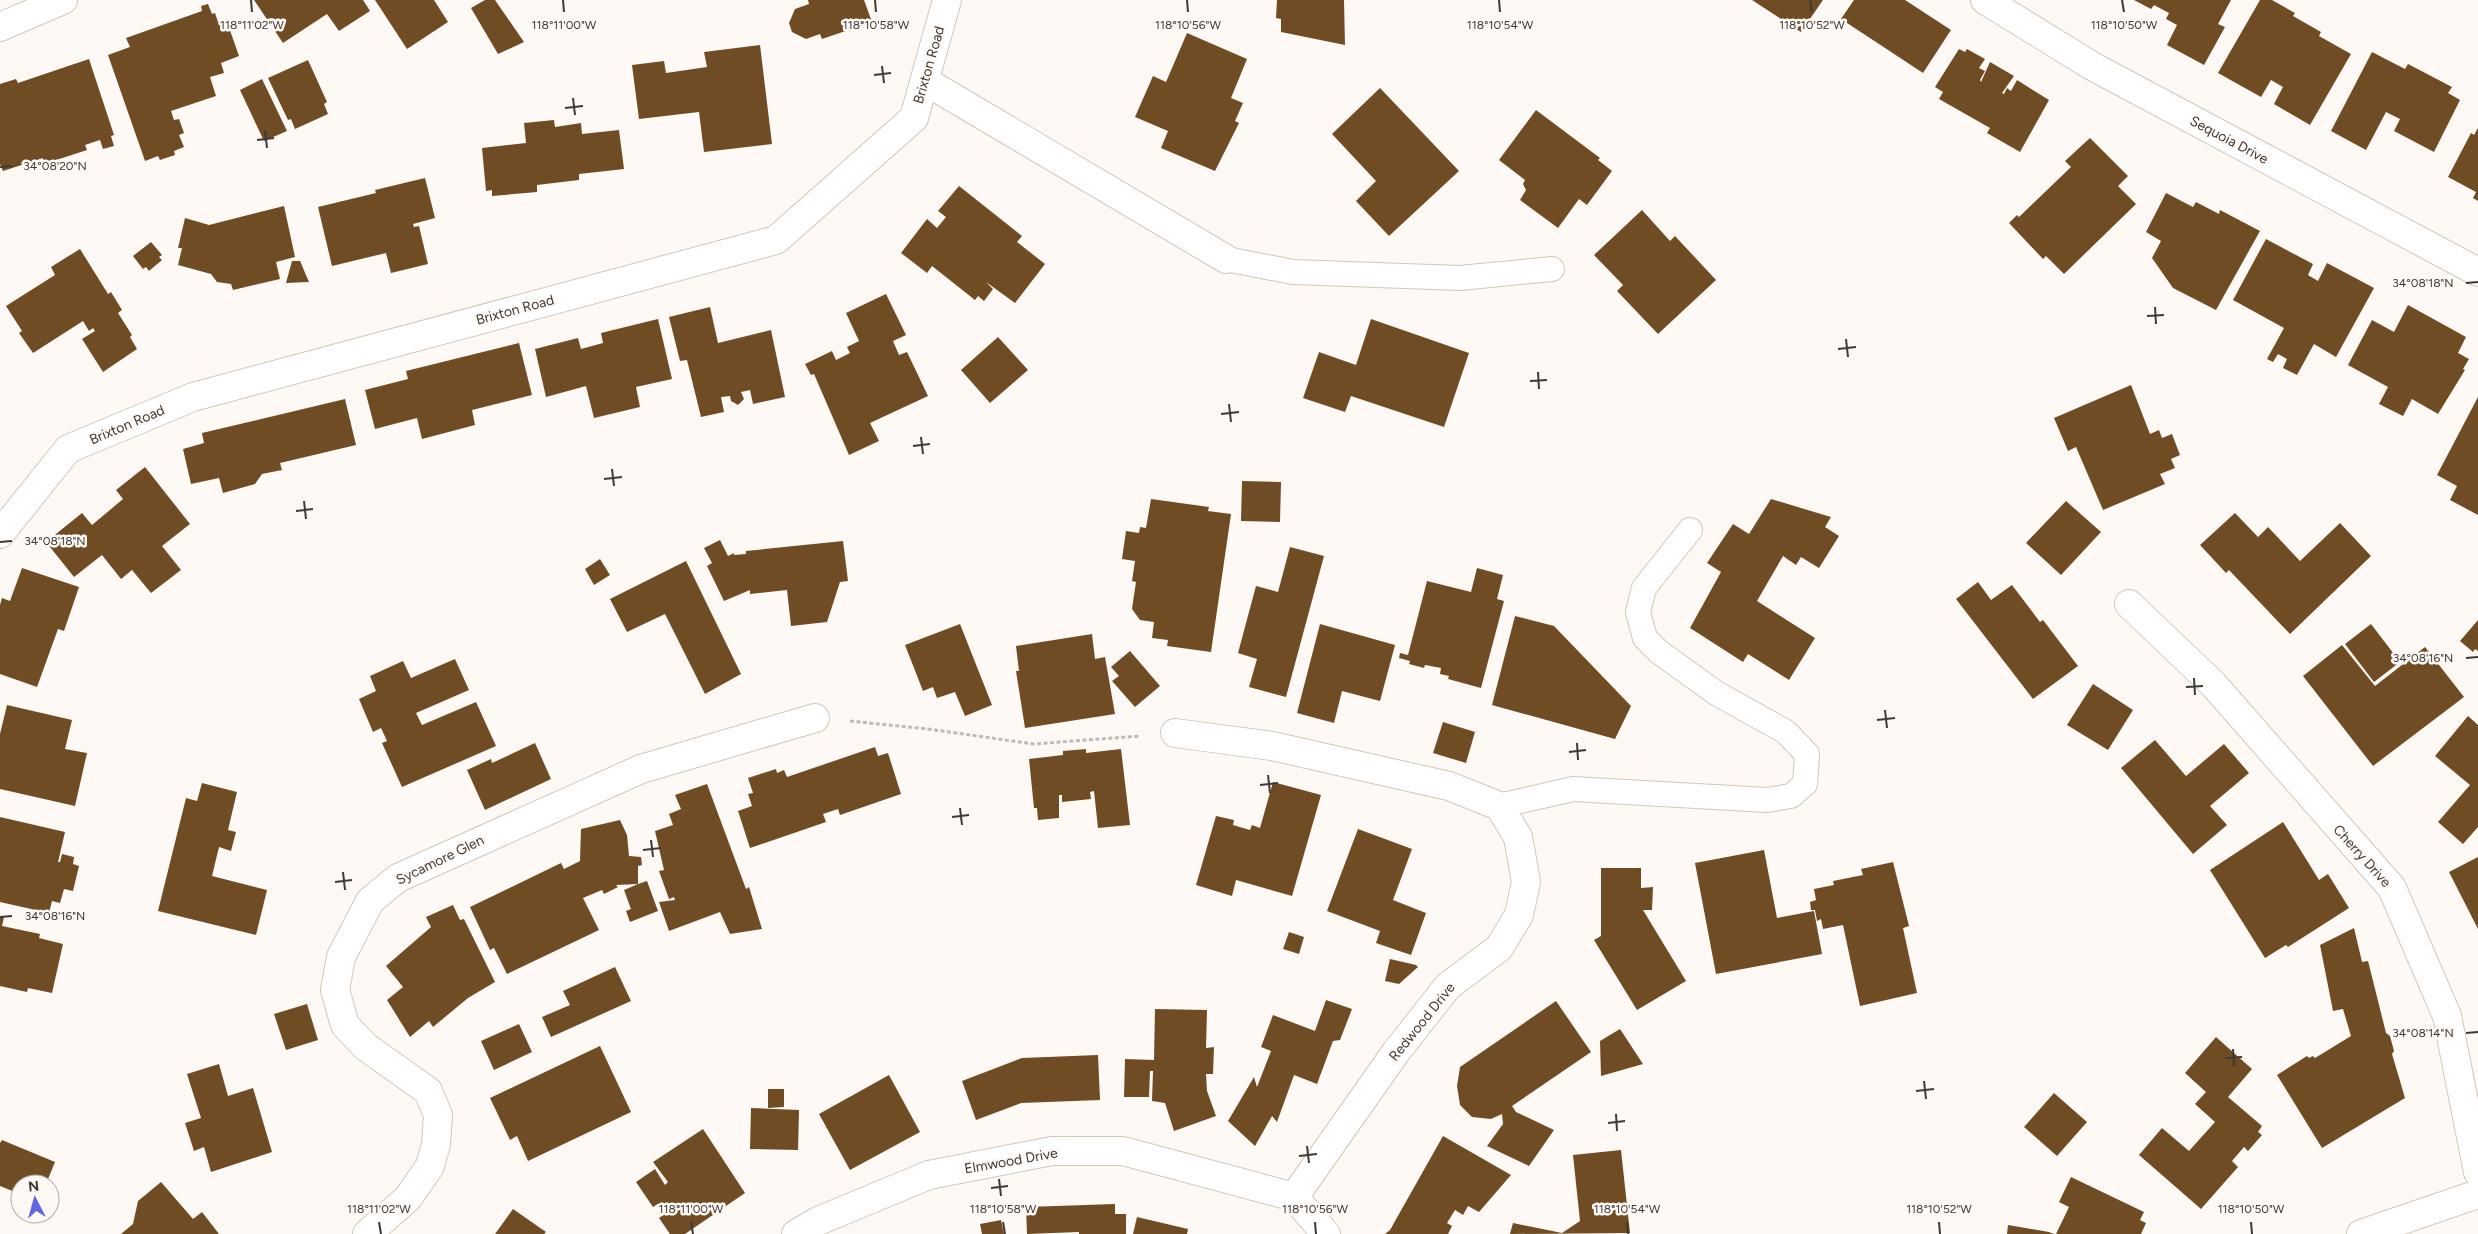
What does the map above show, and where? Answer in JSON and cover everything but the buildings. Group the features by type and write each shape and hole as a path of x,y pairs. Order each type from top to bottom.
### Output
{"street":[{"path":"0,27 62,0"},
{"name":"Brixton Road","path":"0,534 68,450 193,397 776,240 914,118 947,0"},
{"name":"Sequoia Drive","path":"1985,0 2092,66 2478,272"},
{"path":"925,81 1226,259"},
{"name":"Cherry Drive","path":"2129,604 2213,684 2392,888 2447,1016 2478,1172"},
{"name":"Sycamore Glen","path":"367,1234 408,1198 430,1166 436,1144 438,1115 428,1092 366,1047 345,1025 335,990 341,958 370,901 398,878 641,769 815,718"},
{"path":"1175,734 1272,746 1449,786 1499,806"},
{"name":"Redwood Drive","path":"1294,1197 1396,1052 1448,986 1499,948 1519,915 1526,882 1518,837 1499,806"},
{"name":"Elmwood Drive","path":"796,1234 818,1221 929,1175 1052,1152 1123,1152 1294,1197"},
{"path":"2361,1234 2478,1194"},
{"path":"1294,1197 1326,1234"}],"lane":[{"path":"1226,259 1293,272 1460,278 1552,269"},
{"path":"1499,806 1574,790 1767,800 1791,796 1805,784 1807,754 1786,732 1716,693 1659,652 1645,638 1638,612 1644,588 1690,530"}],"path":[{"path":"815,718 928,729 1034,744 1175,734"}]}
